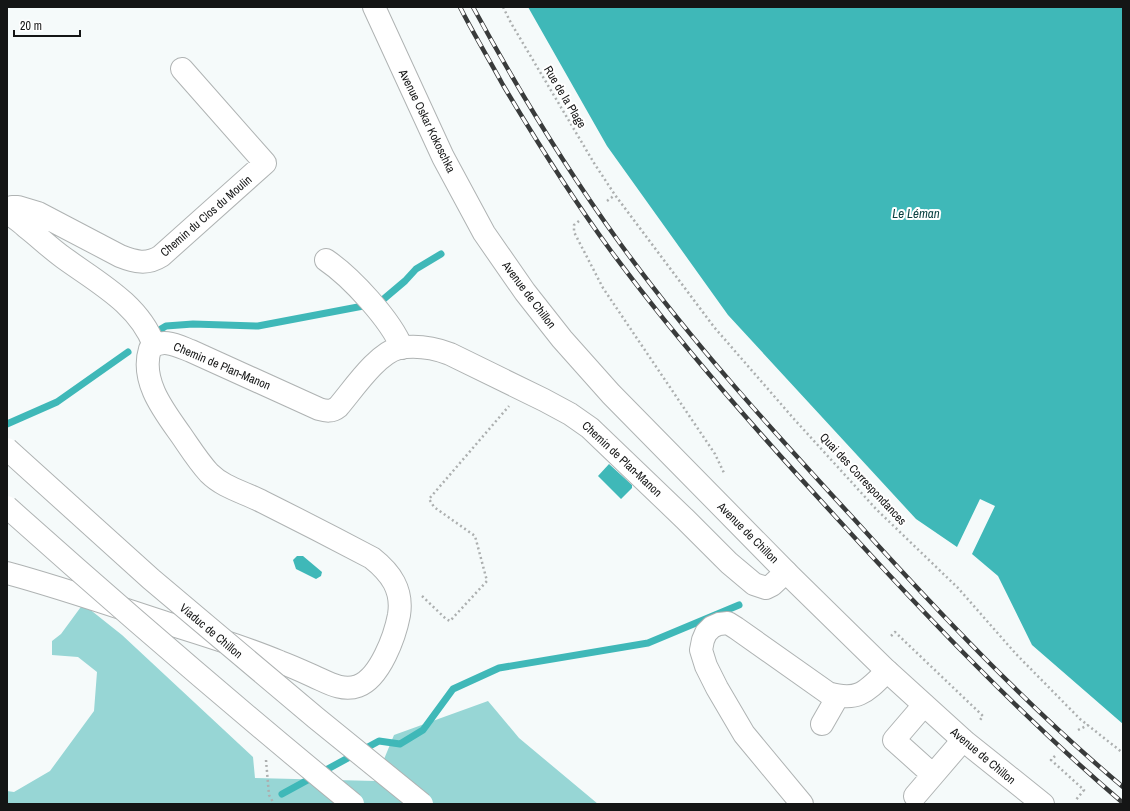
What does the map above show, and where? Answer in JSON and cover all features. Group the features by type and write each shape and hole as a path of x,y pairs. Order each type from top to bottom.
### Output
{"main road":[{"name":"Avenue Oskar Kokoschka","path":"374,7 444,157 484,233"},
{"name":"Chemin du Clos du Moulin","path":"154,345 139,318 125,303 62,257 7,212 12,207 18,207 38,213 120,256 131,260 148,262 161,256 266,163 182,69"},
{"name":"Avenue de Chillon","path":"484,233 525,292 562,339 611,394 786,572 887,671 963,740 1043,804"},
{"path":"326,260 335,266 362,292 396,336 402,348"},
{"name":"Chemin de Plan-Manon","path":"154,345 167,343 178,346 319,409 331,411 338,407 363,377 380,360 392,351 402,348 425,347 450,354 523,389 570,414 597,433 729,563 754,584 766,588 772,585 786,572"},
{"path":"7,573 258,652 332,685 348,688 358,687 366,682 377,670 384,657 397,623 400,610 400,598 397,587 391,576 384,567 372,558 272,506 227,487 214,478 204,467 184,439 163,409 154,393 147,366 150,349 154,345"},
{"name":"Viaduc de Chillon","path":"7,449 157,584 316,718 422,804"},
{"path":"7,507 114,602 353,804"},
{"path":"802,804 744,734 717,688 706,666 701,650 702,640 706,633 712,627 719,624 728,623 828,693 838,696 854,696 861,693 887,671"},
{"path":"822,724 838,696"},
{"path":"924,705 894,740 933,775"},
{"path":"915,796 963,740"}],"path":[{"name":"Rue de la Plage","path":"503,7 511,24 615,195"},
{"path":"607,201 615,195"},
{"name":"Quai des Correspondances","path":"615,195 714,327 794,419 876,508 958,588 1016,654 1088,725 1123,753"},
{"path":"579,221 574,225 574,232 603,288 715,454 724,473"},
{"path":"397,587 411,585 446,619 450,621 487,581 475,536 434,507 429,499 523,389"},
{"path":"891,636 895,632 983,716 980,720"},
{"path":"1078,730 1088,725"},
{"path":"1055,756 1051,760 1084,790 1075,801"}],"shaded area":[{"path":"83,604 122,635 253,757 255,778 375,781 394,735 488,701 519,738 598,804 7,804 7,791 14,792 50,771 94,711 97,672 78,657 52,655 52,641 61,634"}],"water":[{"name":"Le Léman","path":"528,7 1123,7 1123,724 1032,645 998,576 972,554 995,506 980,499 957,547 916,519 728,315 607,146"},
{"path":"609,464 632,485 632,488 621,499 598,476"},
{"path":"297,556 303,556 322,572 321,576 316,579 296,569 293,560"}],"waterway":[{"path":"161,329 166,326 193,324 258,326 379,303 405,281 416,269 441,254"},
{"path":"7,424 57,402 128,352"},
{"path":"282,794 379,741 400,744 423,730 453,689 499,668 648,643 739,605"}],"railway":[{"path":"460,7 503,85 569,190 637,286 691,353 747,419 938,627 1047,735 1123,803"},
{"path":"473,7 524,97 599,214 674,314 732,384 886,554 984,658 1052,724 1123,787"}]}
